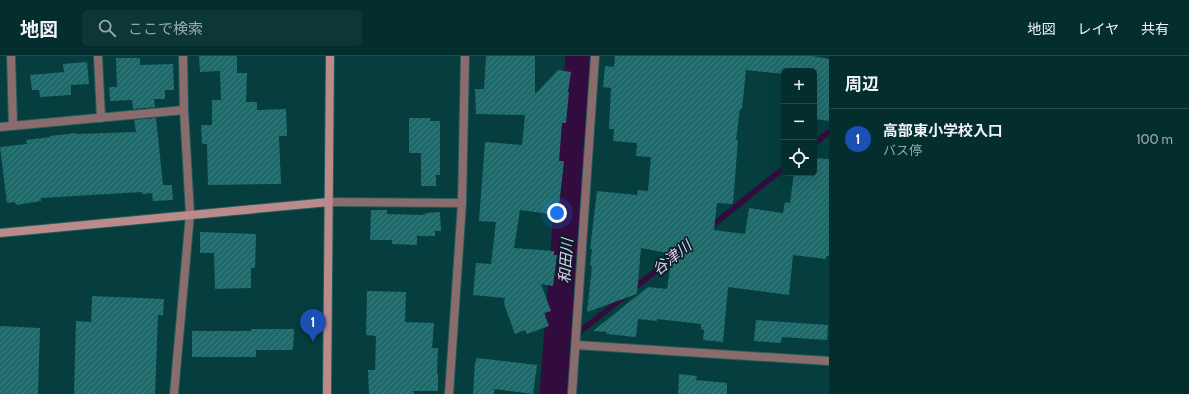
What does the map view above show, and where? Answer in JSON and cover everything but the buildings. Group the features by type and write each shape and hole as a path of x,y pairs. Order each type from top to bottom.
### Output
{"street":[{"path":"11,56 13,126"},
{"path":"98,56 101,118"},
{"path":"174,394 190,214 184,110 183,56"},
{"path":"327,394 330,56"},
{"path":"449,394 462,203 465,56"},
{"path":"572,394 595,56"},
{"path":"0,127 184,110"},
{"path":"0,232 329,202 462,203"},
{"path":"576,345 829,361"}],"waterway":[{"name":"和田川","path":"556,394 582,56"},
{"name":"谷津川","path":"817,142 829,132"},
{"name":"谷津川","path":"709,228 781,170"},
{"name":"谷津川","path":"633,289 676,255"},
{"name":"谷津川","path":"559,348 625,296"}],"place":[{"name":"高部東小学校入口","path":"313,342"}]}
